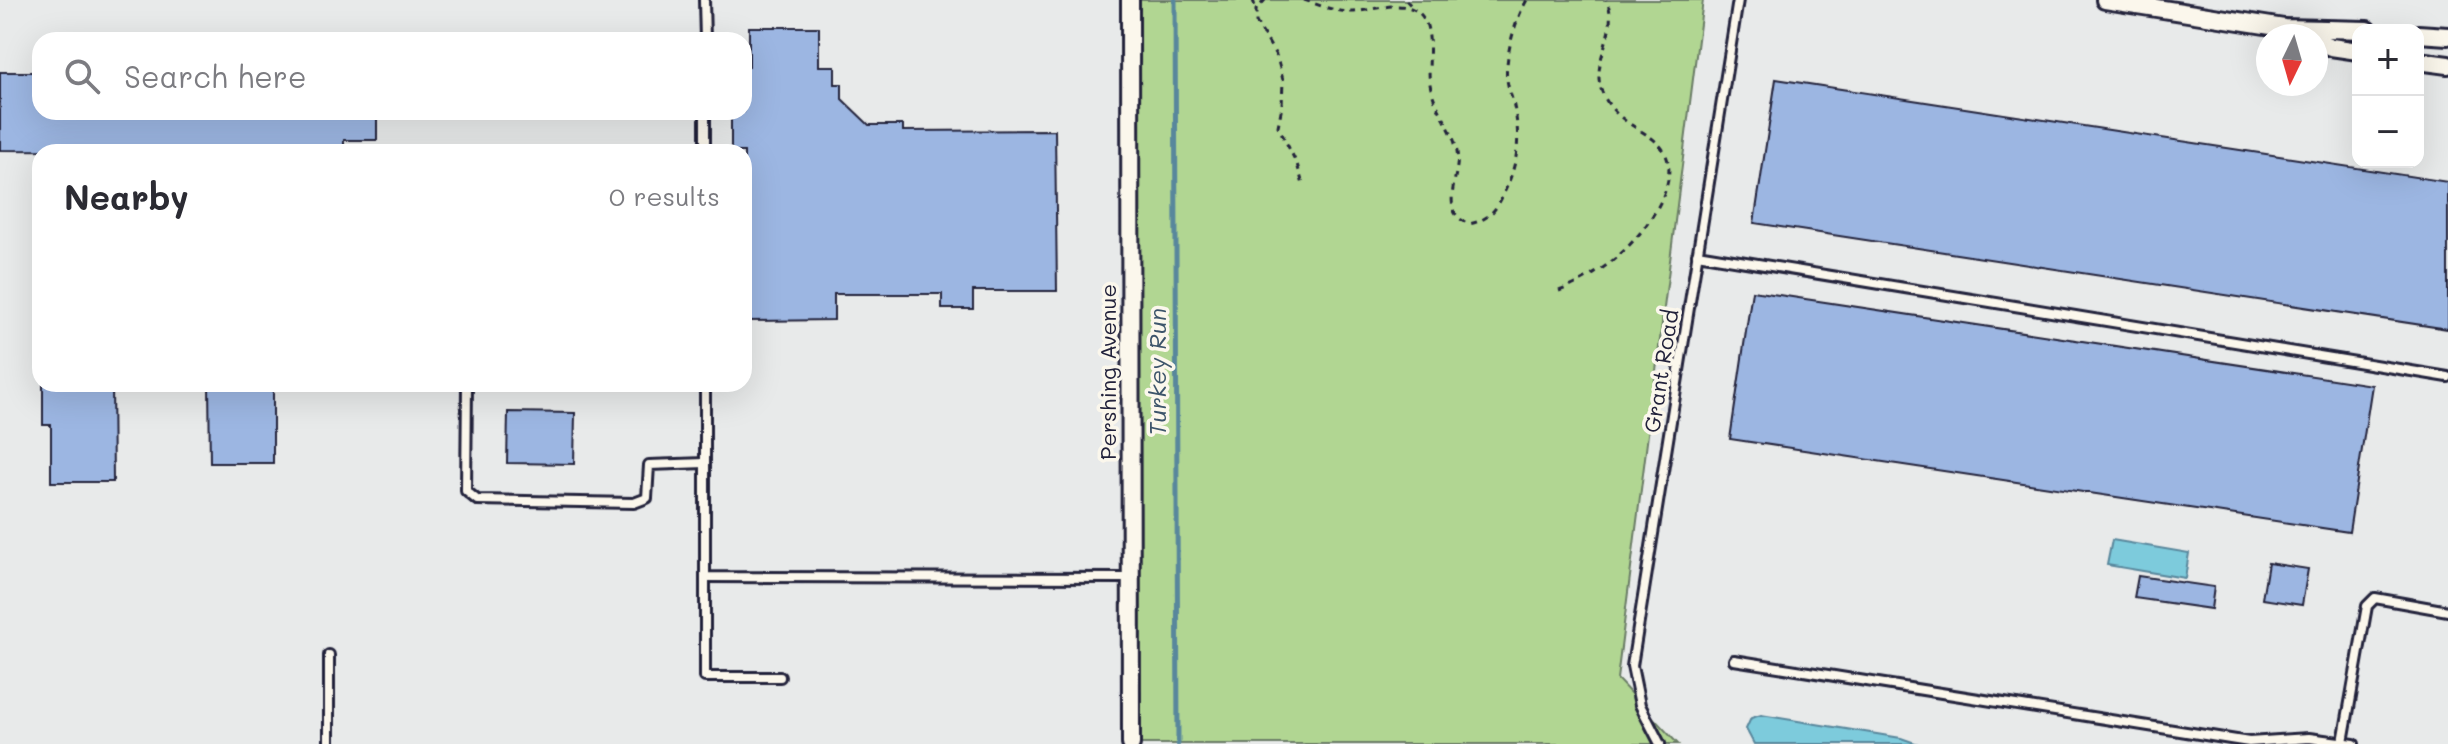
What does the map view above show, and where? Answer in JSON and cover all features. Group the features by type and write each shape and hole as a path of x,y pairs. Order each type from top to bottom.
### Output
{"street":[{"name":"Pershing Avenue","path":"1130,0 1131,744"},
{"path":"2105,0 2258,24"},
{"path":"2328,29 2352,30"},
{"path":"2424,34 2448,36"},
{"path":"2328,46 2352,50"},
{"path":"2424,62 2448,65"}],"lane":[{"path":"704,0 705,32"},
{"name":"Grant Road","path":"1660,744 1640,705 1632,666 1738,0"},
{"path":"705,120 705,144"},
{"path":"1697,254 2448,377"},
{"path":"467,392 466,491 477,500 634,503 647,498 649,465 705,463"},
{"path":"705,392 705,677 780,677"},
{"path":"705,577 1131,578"},
{"path":"2343,742 2367,606 2375,598 2448,611"},
{"path":"329,655 329,744"},
{"path":"1734,660 2249,742 2309,738 2354,744"}],"path":[{"path":"1253,0 1256,22 1277,57 1283,80 1278,126 1297,164 1304,188"},
{"path":"1256,10 1265,0"},
{"path":"1304,0 1350,12 1397,7 1414,9"},
{"path":"1406,0 1425,20 1429,39 1430,84 1452,134 1457,154 1452,205 1457,217 1469,224 1483,221 1496,210 1518,158 1517,123 1507,82 1507,64 1519,15 1527,0"},
{"path":"1559,291 1573,286 1614,260 1648,221 1670,181 1664,150 1619,118 1601,89 1599,75 1611,20 1606,0"}],"green space":[{"path":"1130,0 1703,0 1617,679 1678,744 1131,744"}],"water":[{"path":"2112,540 2189,553 2185,578 2107,565"},
{"path":"1761,715 1901,738 1918,744 1754,744 1746,729 1751,718"}],"building":[{"path":"749,27 819,27 819,66 835,66 835,84 842,84 842,99 869,125 903,125 903,131 1055,130 1057,291 973,291 973,309 942,309 942,294 834,294 834,320 752,321 752,144 731,144 731,120 752,120 752,32 749,32"},
{"path":"0,72 32,72 32,120 377,120 377,140 344,140 344,144 32,144 32,150 0,150"},
{"path":"1776,79 2448,182 2448,329 1754,223"},
{"path":"1752,291 2372,385 2349,532 1730,439"},
{"path":"43,392 112,392 113,482 51,482 51,425 43,425"},
{"path":"209,392 273,392 273,463 210,463"},
{"path":"508,412 575,413 574,464 507,463"},
{"path":"2268,563 2308,569 2302,605 2262,599"},
{"path":"2138,576 2214,587 2211,609 2134,598"}],"waterway":[{"name":"Turkey Run","path":"1175,0 1178,744"}]}
